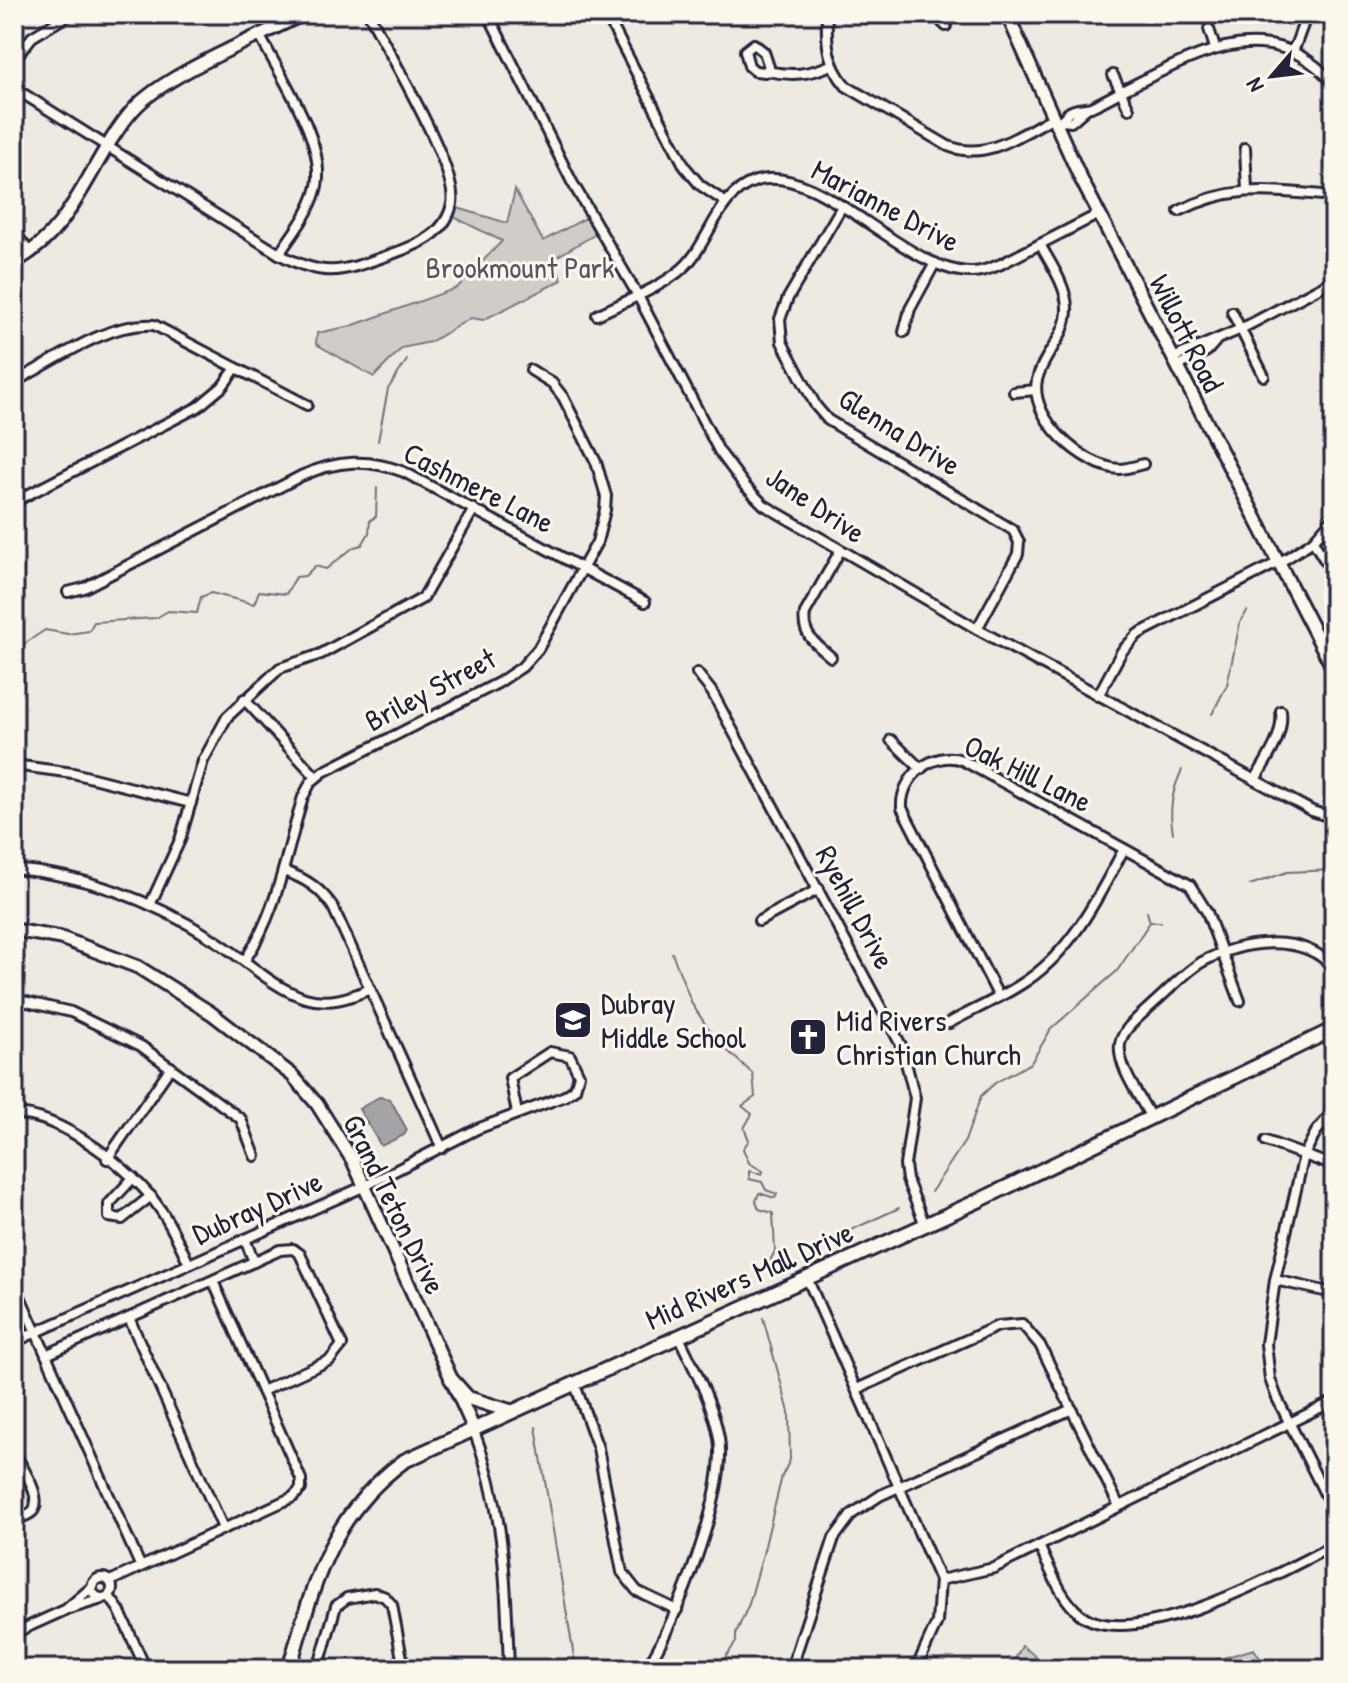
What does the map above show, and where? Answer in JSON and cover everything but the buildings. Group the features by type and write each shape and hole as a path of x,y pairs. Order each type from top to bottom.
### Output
{"main road":[{"name":"Mid Rivers Mall Drive","path":"289,1669 321,1563 348,1516 374,1485 404,1461 473,1427 925,1225 1334,1029"},
{"path":"451,1379 468,1398 510,1411"}],"street":[{"path":"14,60 32,37 70,14"},
{"path":"14,262 51,238 133,109 150,94 303,14"},
{"path":"14,88 279,254 315,271 344,271 429,239 446,219 452,198 446,166 369,14"},
{"name":"Jane Drive","path":"488,14 572,182 637,294 730,468 764,505 1098,696 1312,811 1334,818"},
{"path":"606,14 685,167 700,185 725,202"},
{"path":"827,14 826,38 831,65 858,95 962,151 997,147 1215,48 1257,44 1293,52 1309,61 1334,84"},
{"path":"934,14 946,26"},
{"name":"Willott Road","path":"1007,14 1099,214 1334,670"},
{"path":"1293,52 1307,14"},
{"path":"1209,29 1215,48"},
{"path":"260,36 311,138 319,172 311,204 279,254"},
{"path":"767,71 792,76 811,74 831,65"},
{"path":"1113,75 1129,109"},
{"path":"1245,148 1247,190"},
{"name":"Marianne Drive","path":"597,315 685,266 725,202 754,181 781,179 807,188 935,263 963,272 985,271 1099,214"},
{"path":"1179,211 1209,197 1247,190 1334,196"},
{"name":"Glenna Drive","path":"841,208 783,309 782,342 816,406 828,420 1013,530 1019,542 1018,554 977,629"},
{"path":"14,231 30,253"},
{"path":"1040,244 1063,288 1067,306 1064,328 1041,368 1036,390 1053,427 1080,452 1120,469 1143,464"},
{"path":"904,332 910,309 935,263"},
{"path":"1175,362 1202,343 1215,341 1332,284"},
{"path":"1232,312 1264,376"},
{"path":"14,382 103,337 141,325 169,331 307,405"},
{"path":"14,502 198,407 222,387 236,368"},
{"name":"Briley Street","path":"316,777 522,667 538,649 583,569 602,527 606,496 603,480 558,389 531,370"},
{"path":"1014,392 1036,390"},
{"name":"Cashmere Lane","path":"68,592 84,588 301,476 342,462 386,465 645,602"},
{"path":"150,905 180,840 209,747 227,717 280,668 321,654 423,598 474,509"},
{"path":"1098,696 1122,651 1138,634 1278,563 1313,541 1334,517"},
{"path":"1313,541 1334,575"},
{"path":"831,657 806,633 803,624 805,613 840,551"},
{"name":"Ryehill Drive","path":"697,673 712,692 897,1037 912,1076 915,1112 905,1165 911,1193 925,1225"},
{"path":"244,699 316,777 303,797 264,931 245,960"},
{"path":"1255,780 1283,725 1281,711"},
{"path":"891,740 921,769"},
{"name":"Oak Hill Lane","path":"999,997 902,808 903,792 921,769 939,758 962,760 1190,885 1207,912 1240,1001"},
{"path":"14,765 73,773 191,803"},
{"path":"949,1023 999,997 1042,969 1067,942 1124,849"},
{"path":"14,869 86,882 150,905 192,926 291,992 313,1000 349,998 370,989"},
{"path":"283,871 298,876 323,892 442,1148"},
{"path":"759,921 819,889"},
{"name":"Grand Teton Drive","path":"14,930 61,938 138,967 266,1052 317,1104 336,1131 365,1186 473,1427 492,1481 501,1524 509,1669"},
{"path":"1151,1118 1120,1052 1123,1034 1194,967 1222,953 1257,944 1305,947 1320,955 1334,969"},
{"path":"14,999 91,1019 126,1036 241,1119 255,1156"},
{"name":"Dubray Drive","path":"14,1342 365,1186 517,1113 570,1093 578,1082 578,1068 566,1054 550,1052 510,1078 517,1113"},
{"path":"107,1159 171,1067"},
{"path":"1334,1110 1316,1132 1304,1155 1267,1322 1270,1379 1334,1512"},
{"path":"14,1114 54,1122 133,1178 151,1196 189,1264"},
{"path":"1266,1141 1334,1166"},
{"path":"133,1178 109,1204 109,1217 122,1219 151,1196"},
{"path":"245,1239 254,1262"},
{"path":"46,1355 280,1250 293,1249 300,1254 342,1345 330,1360 262,1391"},
{"path":"807,1278 940,1580 937,1622 916,1669"},
{"path":"1275,1280 1324,1291"},
{"path":"65,1610 100,1578 110,1581 293,1497 301,1489 301,1479 213,1281"},
{"path":"14,1283 140,1565"},
{"path":"129,1318 223,1528"},
{"path":"857,1389 998,1326 1015,1323 1027,1328 1040,1345 1119,1506"},
{"path":"646,1669 677,1610 719,1471 716,1425 678,1335"},
{"path":"574,1382 598,1448 622,1572 637,1591 677,1610"},
{"path":"940,1580 994,1568 1334,1401"},
{"path":"791,1669 841,1526 866,1503 1072,1409"},
{"path":"14,1452 34,1493 35,1505 32,1512 14,1520"},
{"path":"1039,1546 1072,1607 1091,1620 1120,1624 1206,1607 1334,1545"},
{"path":"14,1633 65,1610 106,1597 113,1588 110,1581"},
{"path":"92,1587 95,1596 106,1597"},
{"path":"318,1669 336,1606 347,1598 375,1593 385,1597 392,1605 404,1669"},
{"path":"106,1597 146,1669"}],"green space":[{"name":"Brookmount Park","path":"515,190 543,241 591,215 601,231 553,259 562,280 483,320 471,318 430,342 402,348 374,377 316,344 317,333 351,326 457,288 502,241 448,214 451,206 507,223"},
{"path":"1022,1646 1053,1669 1010,1669"},
{"path":"1254,1649 1267,1669 1186,1669"}],"shaded area":[{"path":"379,1097 390,1099 407,1130 404,1135 381,1146 359,1109"}],"waterway":[{"path":"378,441 388,389 407,360"},
{"path":"14,641 24,644 45,630 68,634 89,631 94,622 156,618 168,611 197,613 201,597 211,593 254,604 259,591 286,594 296,577 305,576 315,566 326,569 354,547 362,545 369,533 370,520 376,517 377,488"},
{"path":"1212,714 1227,685 1240,623 1247,611"},
{"path":"1173,833 1172,801 1182,770"},
{"path":"1250,885 1287,872 1334,870"},
{"path":"931,1192 965,1141 981,1096 995,1083 1031,1063 1051,1029 1117,971 1150,922 1147,912"},
{"path":"1151,922 1161,922"},
{"path":"672,953 692,1004 715,1039 753,1074 755,1097 742,1106 752,1114 744,1128 749,1140 743,1149 749,1163 763,1171 762,1174 749,1171 749,1179 762,1182 766,1190 777,1194 775,1198 759,1193 756,1201 759,1209 773,1213 775,1251 770,1261 771,1271"},
{"path":"810,1249 899,1208"},
{"path":"717,1669 736,1642 736,1633 749,1604 763,1554 782,1476 790,1460 789,1412 763,1318"},
{"path":"536,1427 576,1669"}],"place":[{"name":"Dubray Middle School","path":"573,1020"},
{"name":"Mid Rivers Christian Church","path":"808,1037"}]}
